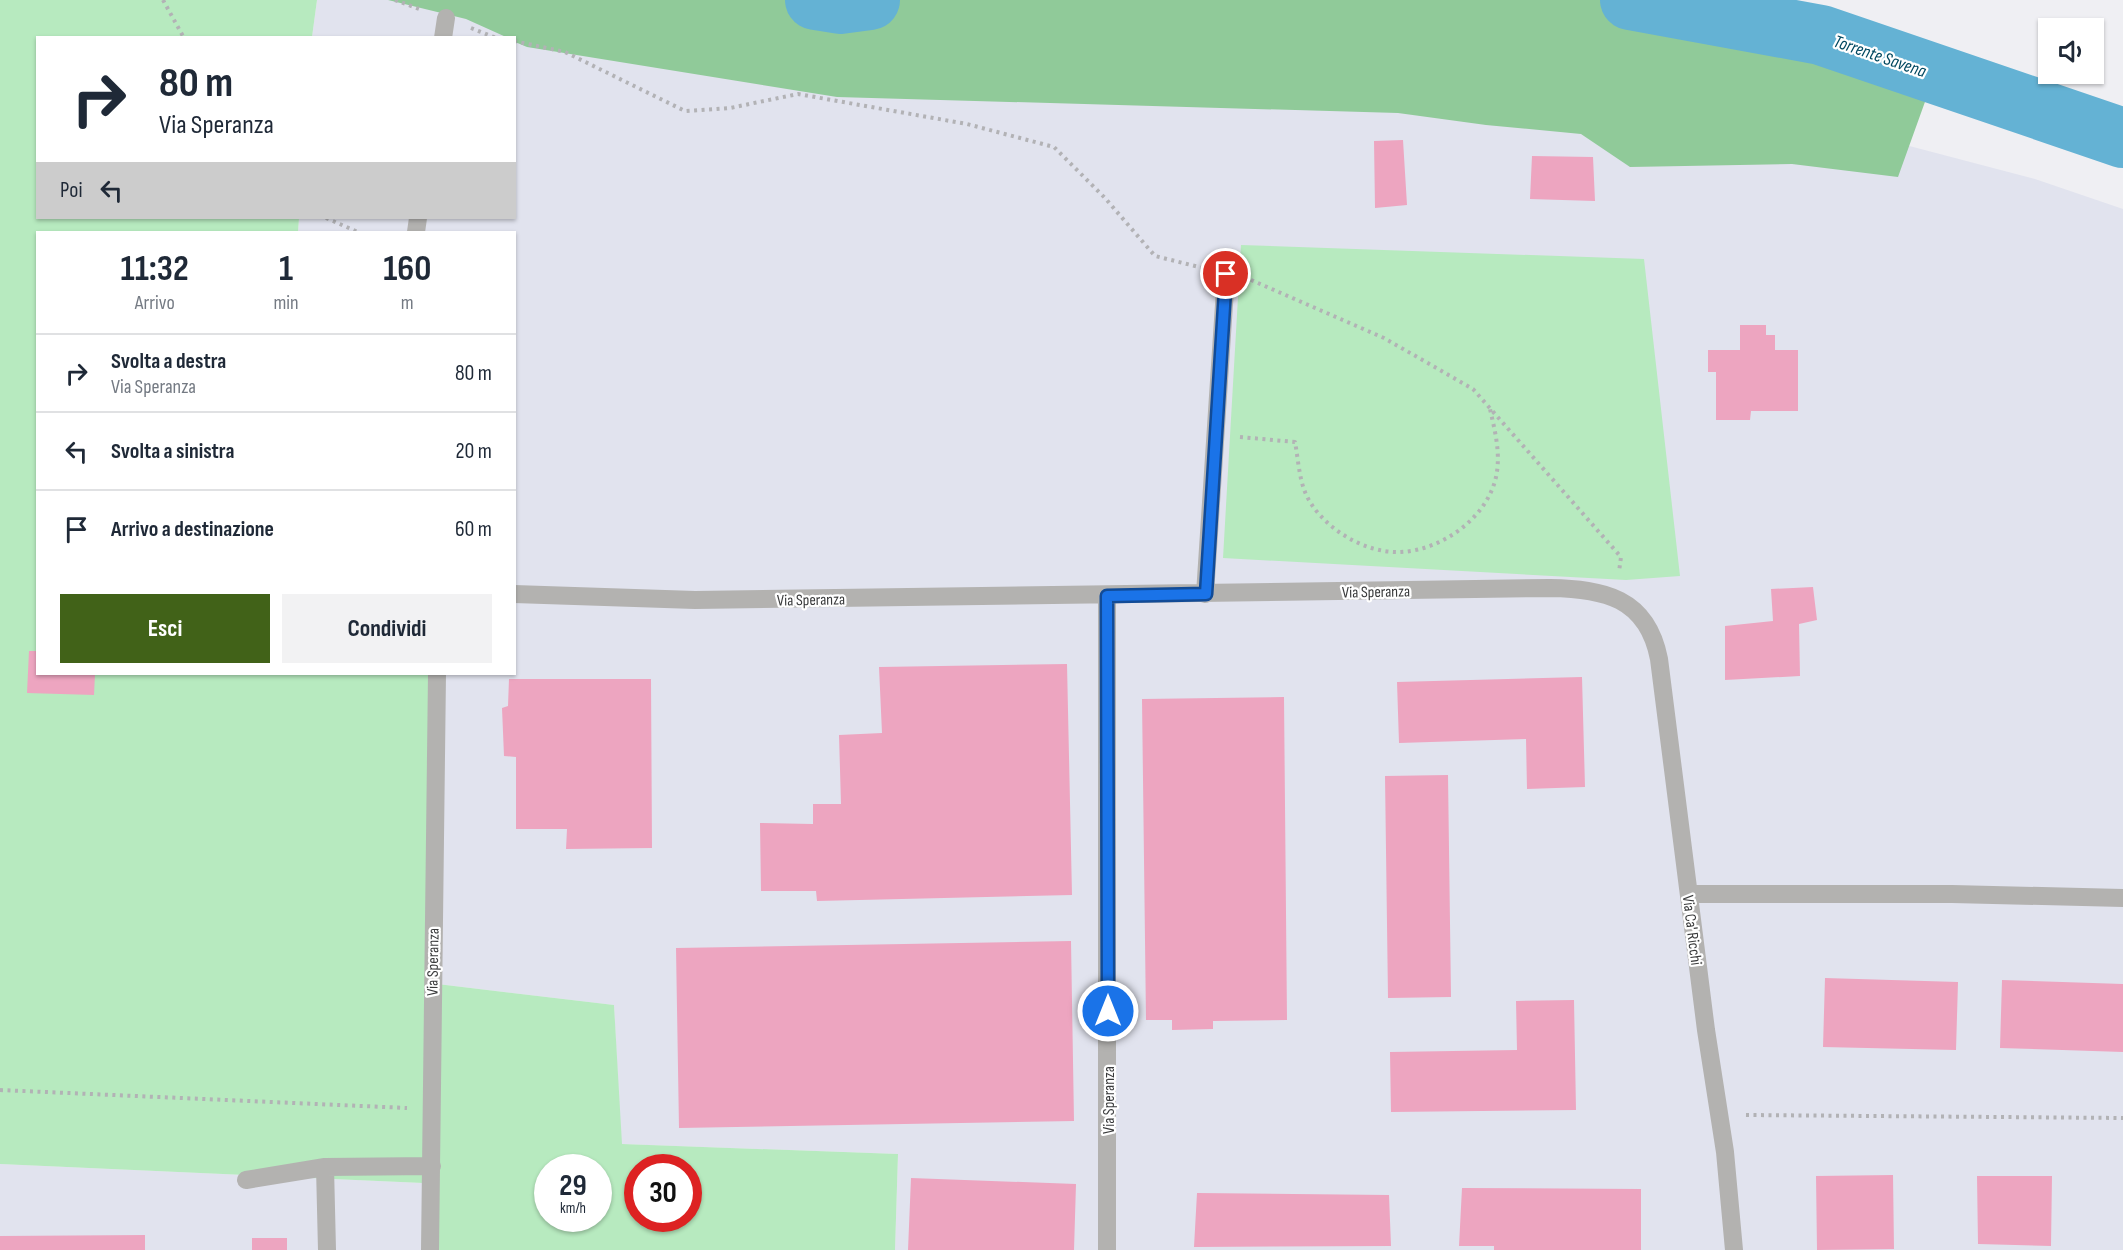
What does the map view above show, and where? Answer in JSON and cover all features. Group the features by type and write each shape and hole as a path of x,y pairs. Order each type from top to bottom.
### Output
{"street":[{"path":"443,36 446,18"},
{"path":"1206,594 1226,274"},
{"name":"Via Speranza","path":"516,594 695,600 1586,589 1616,597 1638,614"},
{"name":"Via Speranza","path":"1107,596 1107,1250"},
{"name":"Via Ca' Ricchi","path":"1638,614 1652,633 1659,659 1720,1115 1734,1250"},
{"name":"Via Speranza","path":"430,1250 437,675"},
{"path":"1689,894 1952,894 2123,898"},
{"path":"246,1180 325,1167 432,1166"},
{"path":"325,1167 327,1250"}],"path":[{"path":"163,0 183,36"},
{"path":"516,41 565,52 685,111 730,108 798,94"},
{"path":"328,219 356,231"},
{"path":"1215,436 1295,442 1304,492 1319,515 1347,538 1374,549 1401,552 1427,547 1454,533 1476,518 1489,498 1496,477 1498,454 1489,407"},
{"path":"0,1090 431,1109"},
{"path":"1720,1115 2123,1118"}],"shaded area":[{"path":"317,0 474,0 1780,112 2035,179 2123,209 2123,1250 895,1250 898,1154 621,1144 614,1005 429,983 431,675 516,675 516,231 298,231 299,219 516,219 516,36 312,36"},
{"path":"0,1164 423,1183 424,1250 0,1250"}],"green space":[{"path":"0,0 317,0 312,36 36,36 36,219 299,219 298,231 36,231 36,675 431,675 429,983 614,1005 622,1144 898,1154 895,1250 424,1250 423,1183 0,1164"},
{"path":"388,0 815,0 840,4 870,0 1630,0 1821,35 1935,74 1898,177 1792,164 1630,167 1581,134 1486,125 1398,113 837,97 527,47 516,42 516,36 504,36 466,19"},
{"path":"1241,245 1644,259 1680,576 1626,580 1223,558"}],"building":[{"path":"1403,140 1407,205 1375,208 1374,141"},
{"path":"1532,156 1593,157 1595,201 1530,199"},
{"path":"1740,325 1766,325 1766,335 1775,335 1775,350 1798,350 1798,411 1751,411 1750,420 1716,420 1716,372 1708,372 1708,350 1740,350"},
{"path":"1813,587 1817,620 1799,624 1800,676 1725,680 1725,626 1773,621 1771,589"},
{"path":"29,651 36,651 36,675 95,675 94,695 27,693"},
{"path":"1067,664 1072,895 817,901 816,891 761,891 760,823 813,824 813,804 841,804 839,735 882,733 879,667"},
{"path":"1582,677 1585,787 1527,789 1526,739 1399,743 1397,682"},
{"path":"509,679 651,679 652,848 566,849 567,829 516,829 516,757 504,756 502,708 508,706"},
{"path":"1284,697 1287,1020 1213,1021 1213,1029 1172,1030 1172,1020 1146,1020 1142,699"},
{"path":"1448,775 1451,997 1388,998 1385,776"},
{"path":"1071,941 1074,1121 679,1128 676,948"},
{"path":"1825,978 1958,982 1956,1050 1823,1047"},
{"path":"2002,980 2123,984 2123,1052 2000,1048"},
{"path":"1574,1000 1576,1110 1391,1112 1390,1052 1517,1050 1516,1001"},
{"path":"1893,1175 1894,1249 1817,1250 1816,1176"},
{"path":"1977,1176 2052,1176 2051,1246 1978,1244"},
{"path":"911,1178 1076,1184 1074,1250 908,1250"},
{"path":"1462,1188 1641,1189 1641,1250 1494,1250 1494,1246 1459,1246"},
{"path":"1197,1193 1389,1195 1391,1246 1194,1247"},
{"path":"145,1235 145,1250 0,1250 0,1236"},
{"path":"252,1238 287,1238 287,1250 252,1250"}],"waterway":[{"name":"Torrente Savena","path":"815,0 840,4 870,0"},
{"name":"Torrente Savena","path":"1630,0 1821,35 2123,138"}],"route":[{"path":"1108,1011 1107,596 1206,594 1226,274"}]}
